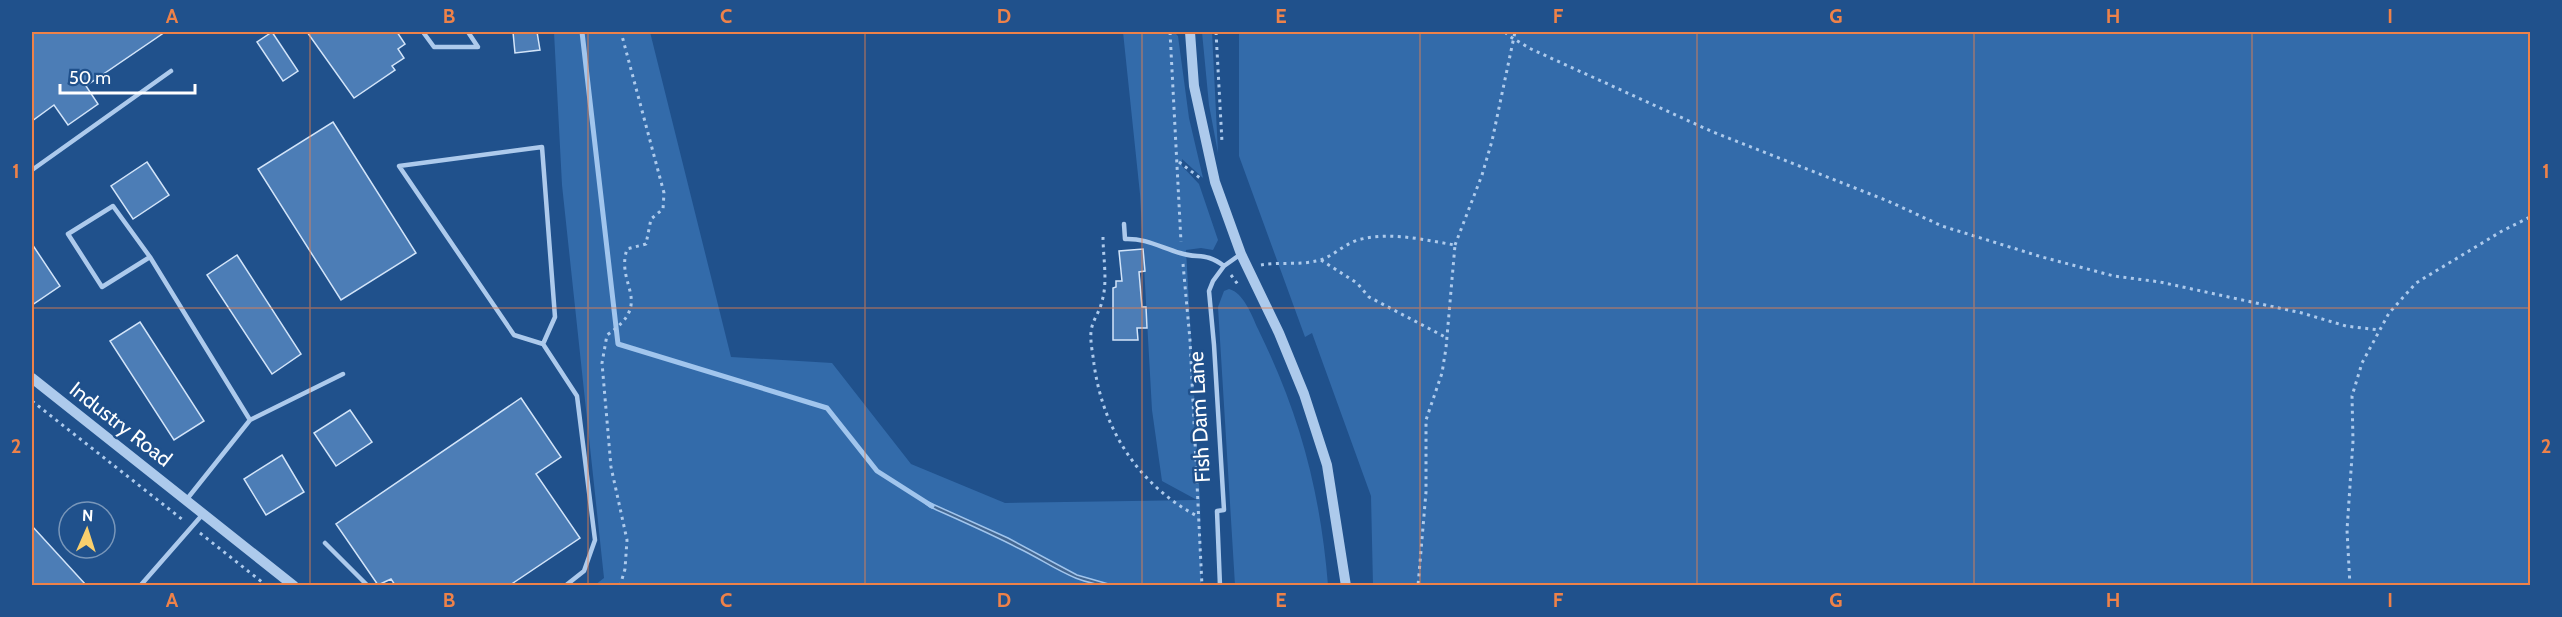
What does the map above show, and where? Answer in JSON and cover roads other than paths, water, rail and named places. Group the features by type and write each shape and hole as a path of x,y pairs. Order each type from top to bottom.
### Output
{"street":[{"path":"1190,32 1194,86 1215,182 1241,254 1280,333 1328,465 1346,585"},
{"name":"Industry Road","path":"32,378 294,585"}],"lane":[{"path":"423,32 434,47 478,47 468,32"},
{"path":"32,170 171,71"},
{"path":"543,344 555,317 542,147 399,166 514,334 543,344 577,396 596,540 584,571 565,585"},
{"path":"150,257 102,287 68,234 113,206 150,257 250,420"},
{"path":"1124,224 1125,239 1140,238 1182,254 1207,255 1224,266"},
{"name":"Fish Dam Lane","path":"1220,585 1217,511 1224,510 1214,345 1208,299 1213,281 1224,266 1241,254"},
{"path":"186,500 250,420 343,374"},
{"path":"140,585 203,514"},
{"path":"325,543 368,585"}],"waterway":[{"path":"582,32 618,344 827,408 877,471 932,506"}]}
